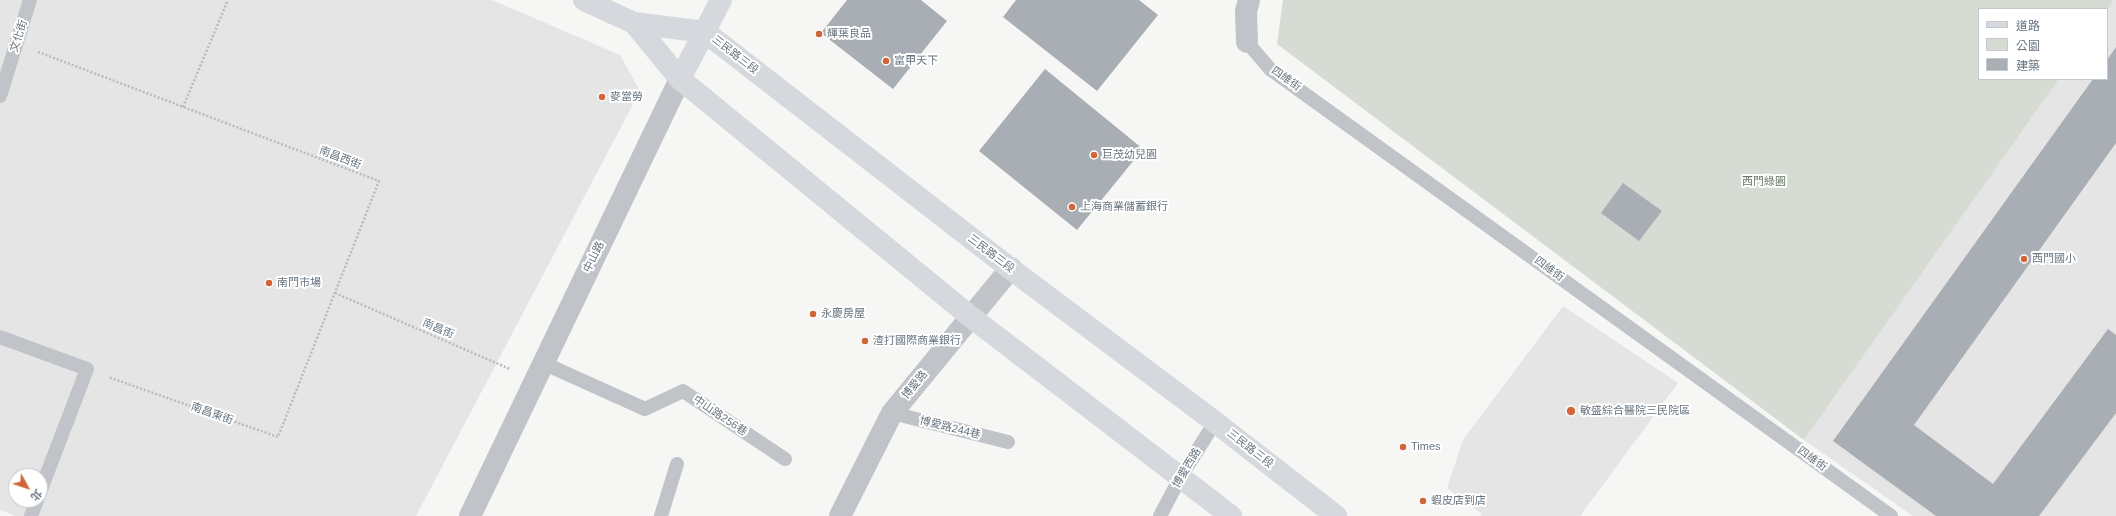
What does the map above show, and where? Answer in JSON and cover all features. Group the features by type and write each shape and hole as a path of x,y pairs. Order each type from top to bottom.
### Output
{"main road":[{"name":"三民路三段","path":"584,0 634,23 705,32 1010,268 1216,422 1336,516"},
{"name":"中山路","path":"680,79 721,0"},
{"name":"三民路三段","path":"634,23 680,79 971,317 1231,516"}],"street":[{"name":"四維街","path":"1247,42 1246,12 1249,0"},
{"name":"中山路","path":"470,516 680,79"},
{"name":"博愛路","path":"840,516 892,413 1010,268"}],"lane":[{"name":"文化街","path":"0,96 30,0"},
{"name":"四維街","path":"1247,42 1270,68 1891,516"},
{"path":"0,337 87,369 48,471"},
{"name":"中山路256巷","path":"539,371 645,409 683,391 785,459"},
{"name":"博愛路244巷","path":"892,413 1008,442"},
{"name":"博愛西路","path":"1160,516 1180,478 1216,422"},
{"path":"661,516 677,464"}],"path":[{"path":"183,107 228,0"},
{"name":"南昌西街","path":"16,44 379,181 335,293"},
{"name":"南昌街","path":"335,293 539,371"},
{"name":"南昌東街","path":"87,369 278,437 335,293"}],"shaded area":[{"name":"南門市場","path":"0,0 492,0 620,55 640,91 416,516 16,516 0,510"},
{"name":"西門國小","path":"2114,0 2116,0 2116,516 1913,516 1804,440 2058,80 2108,80 2108,9"},
{"name":"敏盛綜合醫院三民院區","path":"1563,306 1678,383 1580,516 1481,516 1482,514 1447,488 1463,440"}],"green space":[{"name":"西門綠園","path":"1283,0 2114,0 2108,9 1978,8 1978,80 2058,80 1804,440 1277,44"}],"building":[{"name":"富甲天下","path":"847,0 921,0 947,21 893,89 821,33"},
{"path":"1016,0 1139,0 1158,15 1097,91 1003,17"},
{"path":"2116,47 2116,143 1914,425 1993,484 2108,329 2116,335 2116,413 2039,516 1936,516 1833,441 2092,80 2108,80 2108,59"},
{"path":"1045,69 1143,149 1077,230 979,151"},
{"path":"1623,183 1662,211 1639,241 1601,213"}],"place":[{"name":"輝葉良品","path":"819,34"},
{"name":"富甲天下","path":"886,61"},
{"name":"麥當勞","path":"602,97"},
{"name":"巨茂幼兒園","path":"1094,155"},
{"name":"上海商業儲蓄銀行","path":"1072,207"},
{"name":"西門國小","path":"2024,259"},
{"name":"南門市場","path":"269,283"},
{"name":"永慶房屋","path":"813,314"},
{"name":"渣打國際商業銀行","path":"865,341"},
{"name":"敏盛綜合醫院三民院區","path":"1571,411"},
{"name":"Times","path":"1403,447"},
{"name":"蝦皮店到店","path":"1423,501"}]}
